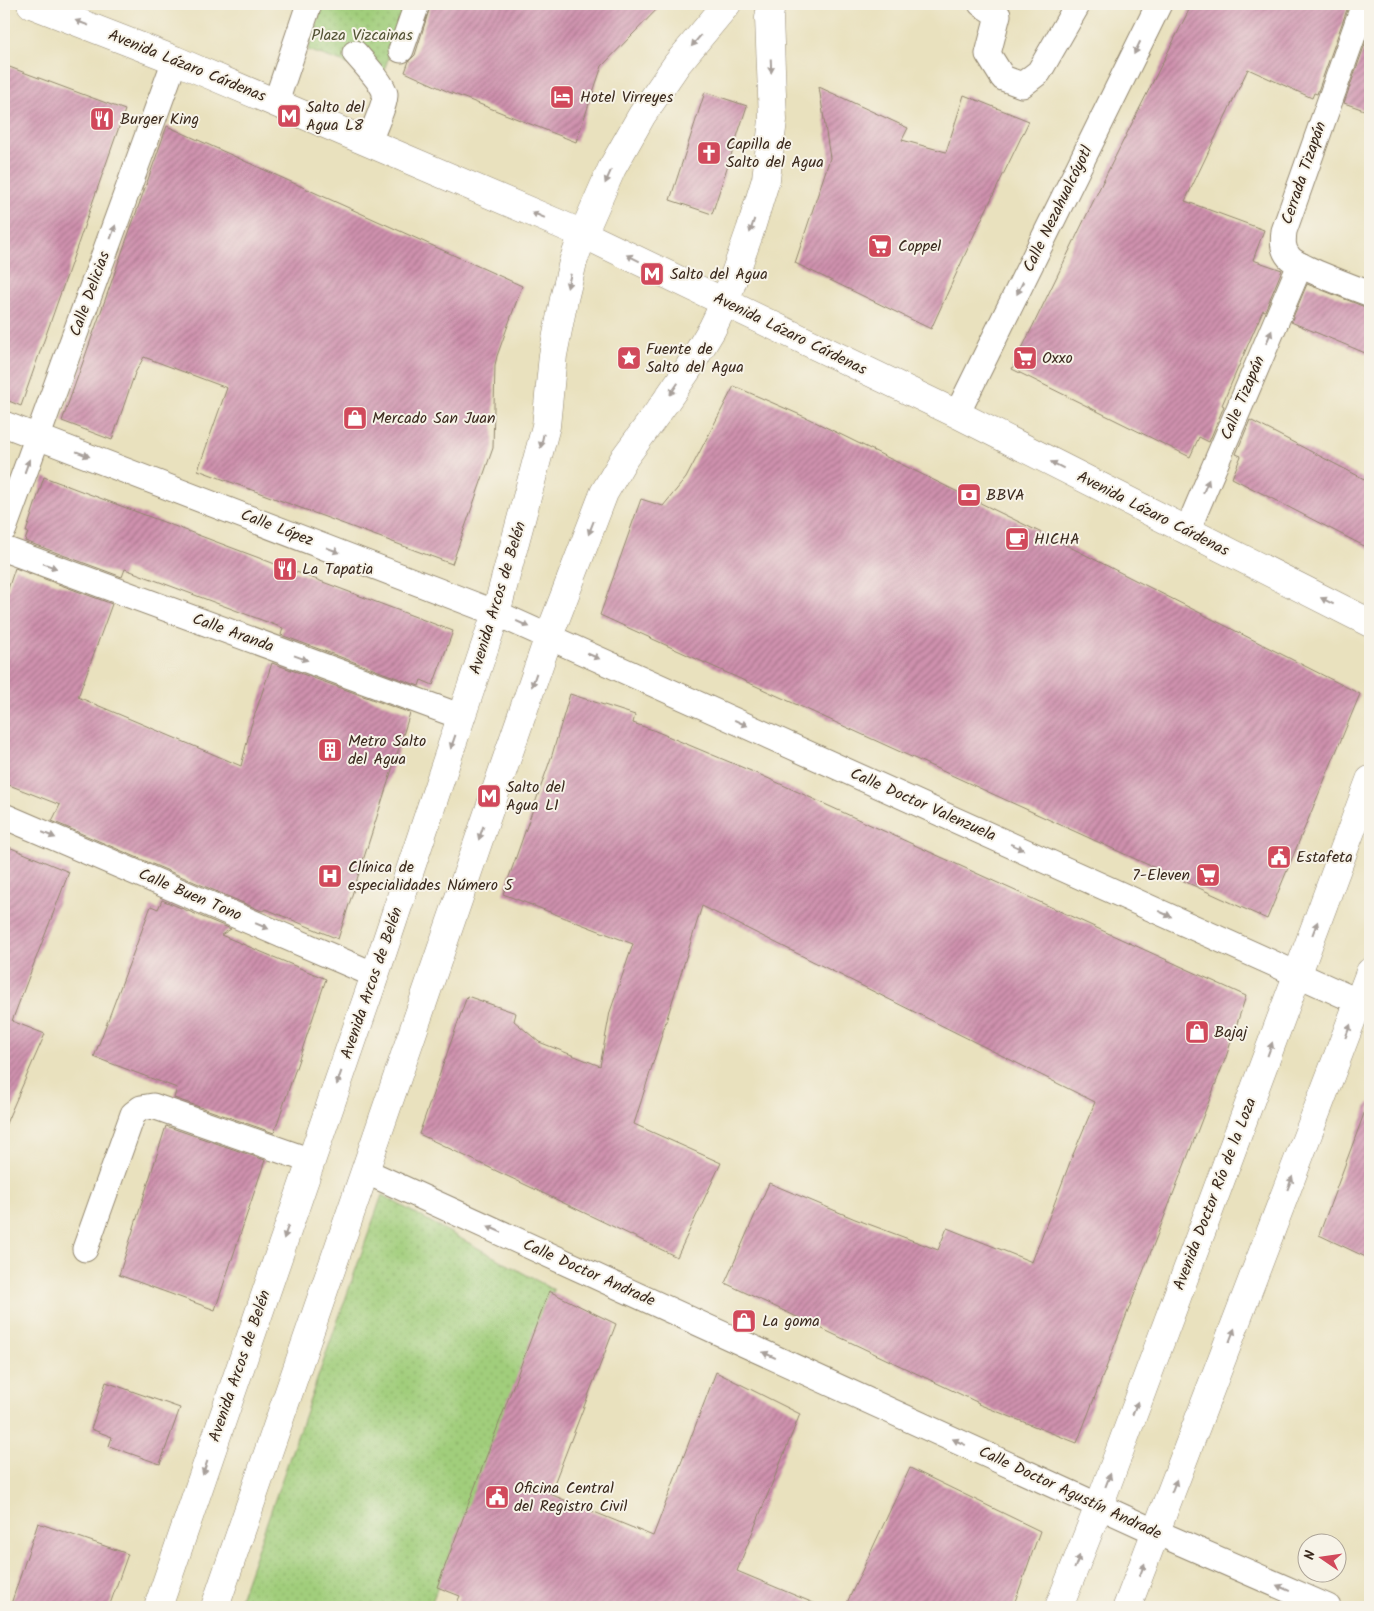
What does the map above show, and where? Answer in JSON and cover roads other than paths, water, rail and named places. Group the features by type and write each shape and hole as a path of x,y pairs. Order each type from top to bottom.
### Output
{"main road":[{"name":"Avenida Lázaro Cárdenas","path":"31,4 276,102 583,234 958,414 1370,623"},
{"name":"Avenida Arcos de Belén","path":"158,1607 375,974 496,613 546,426 553,355 564,299 583,234 612,168 642,115 677,64 727,4"},
{"path":"216,1607 549,636 604,493 625,457 688,369 712,329 750,231 766,179 773,120 769,18 771,4"},
{"name":"Avenida Doctor Río de la Loza","path":"1059,1607 1099,1506 1370,780"},
{"path":"1127,1607 1365,1005 1370,972"}],"street":[{"path":"276,102 309,4"},
{"path":"401,50 418,4"},
{"path":"995,8 988,54 1003,78 1022,85 1039,72 1078,4"},
{"name":"Calle Nezahualcóyotl","path":"958,414 1159,4"},
{"name":"Cerrada Tizapán","path":"1364,4 1284,231 1283,244 1289,258 1300,265 1370,294"},
{"path":"356,53 382,87 385,94 384,102 369,142"},
{"name":"Calle Delicias","path":"4,529 175,60"},
{"name":"Calle Tizapán","path":"1187,531 1300,265"},
{"name":"Calle López","path":"4,424 496,613 549,636"},
{"name":"Calle Aranda","path":"4,549 462,717"},
{"name":"Calle Doctor Valenzuela","path":"549,636 1365,1005"},
{"name":"Calle Buen Tono","path":"4,816 375,974"},
{"path":"85,1249 133,1114 141,1108 153,1106 311,1161"},
{"name":"Calle Doctor Andrade","path":"365,1171 814,1375"},
{"name":"Calle Doctor Agustín Andrade","path":"814,1375 1156,1532 1328,1607"}],"place":[{"name":"Hotel Virreyes","path":"562,97"},
{"name":"Salto del Agua L8","path":"289,116"},
{"name":"Burger King","path":"102,119"},
{"name":"Capilla de Salto del Agua","path":"709,153"},
{"name":"Coppel","path":"880,246"},
{"name":"Salto del Agua","path":"652,274"},
{"name":"Fuente de Salto del Agua","path":"629,358"},
{"name":"Oxxo","path":"1025,358"},
{"name":"Mercado San Juan","path":"355,418"},
{"name":"BBVA","path":"969,495"},
{"name":"HICHA","path":"1017,539"},
{"name":"La Tapatia","path":"285,569"},
{"name":"Metro Salto del Agua","path":"330,750"},
{"name":"Salto del Agua L1","path":"489,796"},
{"name":"Estafeta","path":"1279,857"},
{"name":"7-Eleven","path":"1208,875"},
{"name":"Clínica de especialidades Número 5","path":"330,876"},
{"name":"Bajaj","path":"1197,1032"},
{"name":"La goma","path":"744,1321"},
{"name":"Oficina Central del Registro Civil","path":"497,1497"}],"park label":[{"name":"Plaza Vizcainas","path":"362,35"}]}
